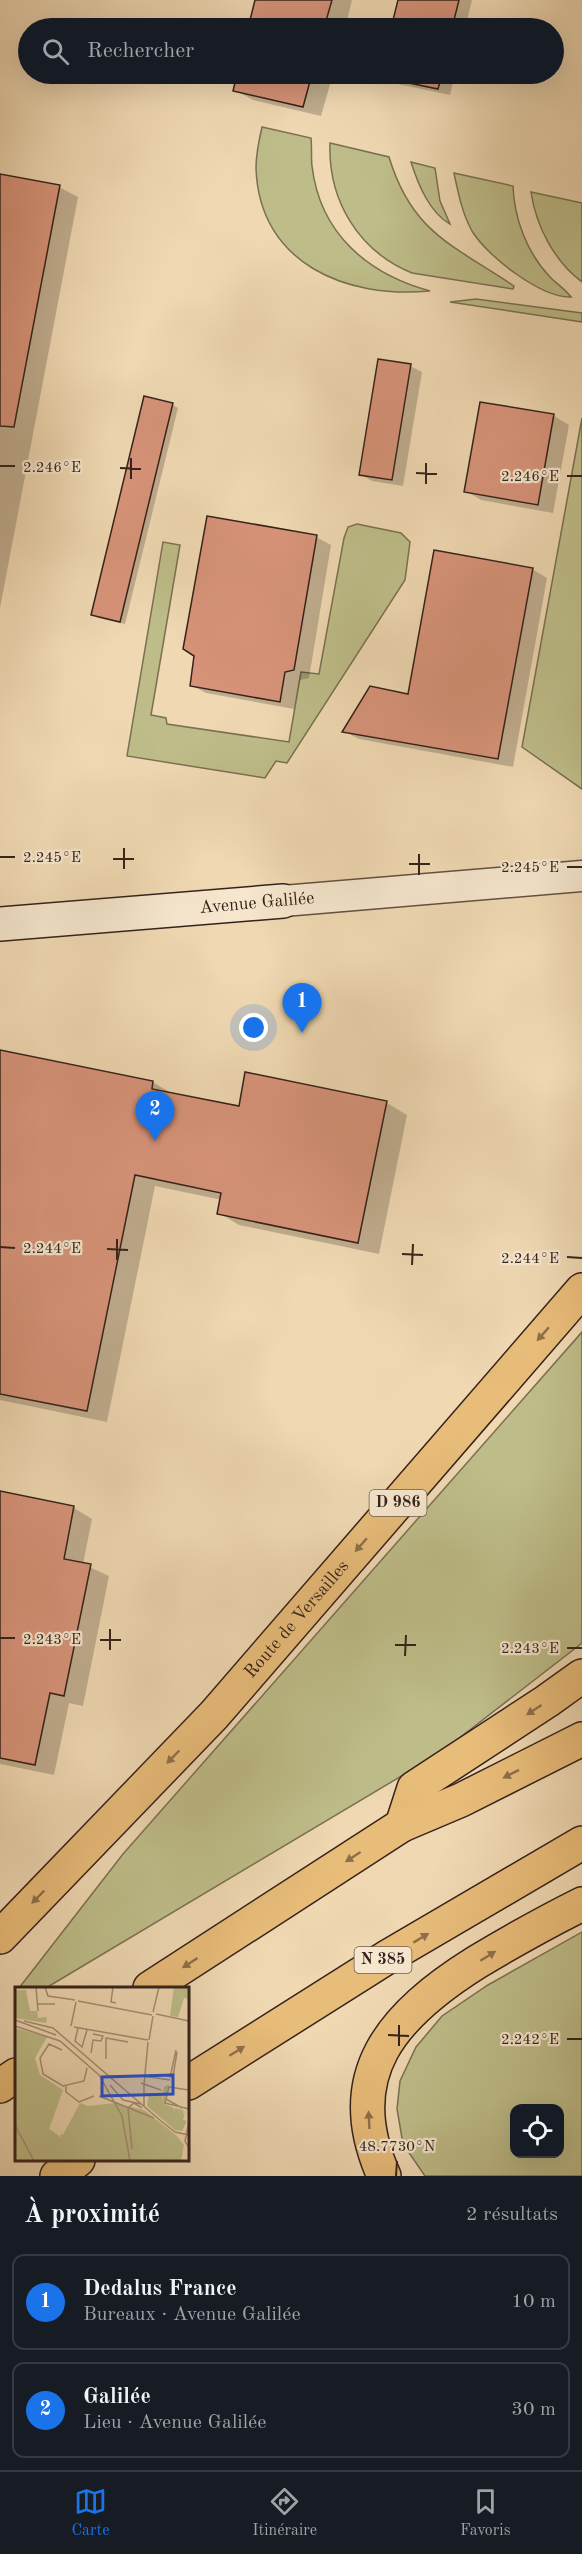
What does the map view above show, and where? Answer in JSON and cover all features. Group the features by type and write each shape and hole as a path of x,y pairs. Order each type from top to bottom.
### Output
{"main road":[{"name":"Avenue Galilée","path":"0,924 283,901"},
{"name":"Route de Versailles","path":"0,1937 214,1715 582,1290"},
{"path":"402,1826 414,1788 582,1676"},
{"path":"153,1987 402,1826 461,1800 582,1739"},
{"name":"N 385","path":"189,2081 389,1956 582,1843"},
{"path":"384,2176 374,2154 369,2126 368,2092 375,2064 386,2042 402,2020 448,1981 524,1934 582,1904"},
{"path":"0,2086 15,2076"},
{"path":"57,2176 77,2161"}],"street":[{"name":"Avenue Galilée","path":"283,901 582,876"}],"shaded area":[{"path":"262,127 311,138 312,166 317,190 325,212 337,231 351,248 368,262 407,284 430,291 399,292 368,289 339,281 313,268 290,251 273,229 261,201 256,168"},
{"path":"330,143 389,157 398,183 410,203 437,235 514,286 513,289 412,273 376,251 350,221 341,203 334,184"},
{"path":"411,162 435,168 440,201 450,224 430,205"},
{"path":"454,173 513,186 519,223 528,246 542,268 571,297 545,291 530,283 502,263 479,241 469,224"},
{"path":"531,192 582,203 582,282 563,264 548,242 537,217"},
{"path":"476,299 582,313 582,322 450,302"},
{"path":"582,418 582,789 522,747"},
{"path":"357,524 401,533 410,542 405,580 287,763 276,761 265,778 127,756 163,542 180,545 151,715 166,718 167,724 289,742 301,672 319,674 344,538 348,527"},
{"path":"582,1332 582,1643 440,1753 48,1987 20,1987 123,1854"},
{"path":"582,1932 582,2176 425,2176 403,2144 397,2109 400,2081 416,2047 442,2016 488,1985"}],"building":[{"path":"255,0 332,0 327,18 250,18"},
{"path":"398,0 459,0 454,18 394,18"},
{"path":"235,84 309,84 303,107 233,91"},
{"path":"414,84 439,84 438,89"},
{"path":"0,174 60,185 14,427 0,426"},
{"path":"378,359 411,364 392,480 359,475"},
{"path":"144,396 173,403 120,622 91,615"},
{"path":"480,402 554,414 538,505 464,492"},
{"path":"207,516 317,535 294,670 285,672 280,702 190,686 194,656 183,649"},
{"path":"434,550 533,568 498,759 342,732 370,686 408,694"},
{"path":"0,1050 153,1081 152,1089 239,1106 245,1072 387,1101 358,1243 217,1214 221,1193 135,1175 87,1411 0,1394"},
{"path":"0,1491 74,1506 64,1559 91,1564 64,1696 50,1693 35,1765 0,1758"}],"place":[{"name":"Dedalus France","path":"302,1033"},
{"name":"Galilée","path":"155,1141"}]}
